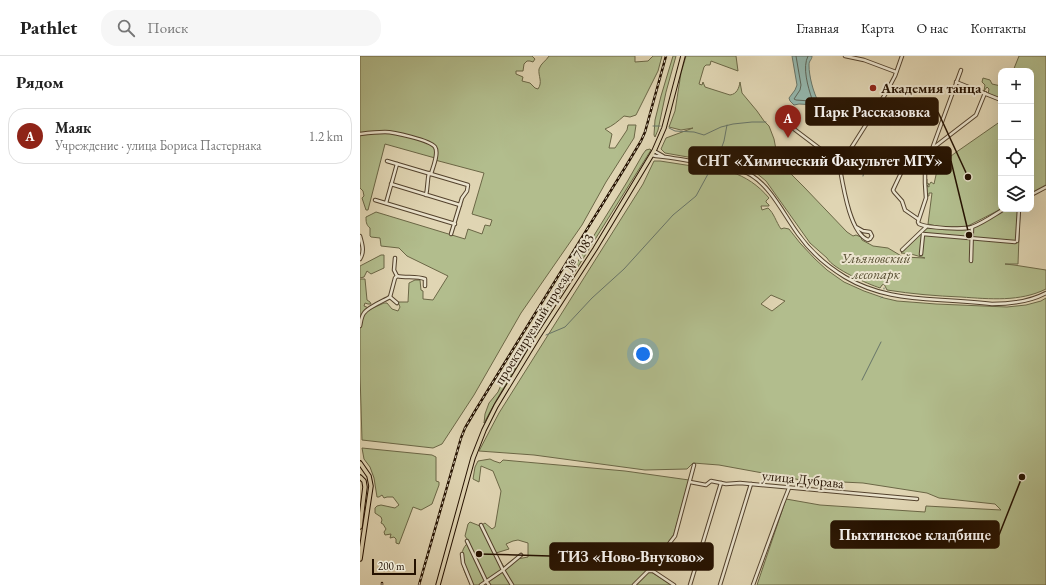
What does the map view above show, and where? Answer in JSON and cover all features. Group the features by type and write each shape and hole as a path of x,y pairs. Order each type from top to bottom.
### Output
{"main road":[{"name":"проектируемый проезд № 7083","path":"439,584 473,458 486,426 496,406 538,337 595,250 653,153 664,128 682,56"},
{"path":"360,463 369,476 371,486 360,559"},
{"path":"360,477 364,481 365,487 360,527"}],"street":[{"path":"845,56 863,59 896,72"},
{"path":"790,126 830,156 838,158 844,156 848,153 886,93 902,56"},
{"path":"918,219 926,196 925,170 961,70"},
{"path":"956,82 998,99"},
{"path":"932,148 976,115 985,93"},
{"path":"360,134 386,132 431,143 434,146 436,153 427,179 428,186 426,194"},
{"path":"653,153 665,157 730,168 751,175 768,191 798,235 814,253 835,271 870,289 904,297 992,304 1025,301 1046,293"},
{"path":"838,158 847,205 857,231 868,240 871,237 872,234 870,232 863,231 856,227"},
{"path":"387,161 468,185 467,191 462,198 451,234"},
{"path":"386,203 397,164"},
{"path":"892,168 901,173 893,190 902,201 905,210 918,219 919,224 927,226 968,228 999,212"},
{"path":"391,184 460,205"},
{"path":"1034,193 1046,187"},
{"path":"375,200 454,224"},
{"path":"921,254 923,234 972,239 1016,241 1020,212"},
{"path":"902,250 927,226"},
{"path":"971,260 972,227"},
{"path":"360,236 363,253 360,258"},
{"path":"395,258 394,270 397,276"},
{"path":"397,276 418,277 425,279 425,286"},
{"path":"360,326 364,313 370,307 377,305 390,297 395,278 397,276"},
{"path":"390,297 397,303"},
{"path":"634,585 675,536 694,465"},
{"name":"улица Дубрава","path":"690,482 706,485 711,481 726,484 740,483 917,499"},
{"path":"690,585 721,483"},
{"path":"720,585 751,484"},
{"path":"754,585 789,488"},
{"path":"482,526 503,570 512,585"},
{"path":"467,541 489,585"},
{"path":"462,554 463,563 472,585"},
{"path":"481,585 521,555"},
{"path":"648,570 653,571 674,585"}],"green space":[{"path":"360,56 532,56 535,59 533,62 527,61 524,64 523,71 516,71 516,74 523,77 522,81 530,83 538,89 540,81 539,69 549,56 635,56 635,62 648,61 653,56 662,56 658,71 636,115 630,117 624,116 613,125 605,129 612,134 609,148 615,148 627,130 628,125 636,125 634,138 606,182 582,225 521,313 474,395 442,444 433,448 362,440 360,279 365,279 367,300 371,304 365,303 364,306 371,309 387,303 392,309 398,311 400,307 398,302 408,302 409,283 415,280 420,280 421,290 423,291 423,299 433,300 448,276 407,256 399,248 381,246 380,238 370,236 370,228 367,224 366,217 376,212 465,239 468,229 482,234 485,225 490,226 492,220 472,214 484,173 435,160 435,158 385,144 368,210 366,210 362,198 364,196 363,191 360,188"},
{"path":"673,56 676,56 655,137 655,120"},
{"name":"Ульяновский лесопарк","path":"686,56 736,56 738,71 711,61 710,65 706,65 704,67 699,84 702,85 703,82 705,87 730,95 737,90 740,82 742,93 769,126 774,139 778,160 847,232 853,236 856,235 861,237 862,240 873,246 888,248 903,257 925,258 901,253 927,227 968,229 998,211 1020,212 1018,264 1005,264 1046,270 1046,289 1026,296 1005,299 915,294 887,290 884,284 880,288 860,280 836,267 810,243 766,181 755,172 756,160 739,155 741,160 739,166 665,153 661,149 666,138 693,128 681,130 669,127 675,111 681,73"},
{"path":"1019,56 1046,56 1046,186 1034,192 1034,68 1014,68"},
{"path":"983,78 990,80 992,84 998,85 998,98 988,94 989,89 987,87 984,91 985,85 982,82"},
{"path":"998,123 998,211 966,227 941,227 928,224 932,193 929,193 929,196 927,196 926,179 927,183 929,184 927,186 929,187 931,182 934,184 938,166"},
{"path":"646,150 651,150 544,321 484,423 485,414 489,403 498,392 505,376 530,334 572,271 643,154"},
{"name":"Ульяновский лесопарк","path":"654,161 731,172 742,176 756,185 769,198 766,202 769,206 761,206 762,210 768,208 772,212 781,229 789,229 800,243 827,270 844,282 884,298 897,301 936,304 1007,307 1026,305 1046,298 1046,585 757,585 786,499 820,505 925,512 926,506 1001,510 995,504 939,498 927,493 863,483 801,480 719,465 693,463 687,469 645,470 534,455 479,451 499,413 643,184","holes":["771,295 785,301 772,311 761,304"]},
{"path":"381,255 384,255 384,268 371,274 367,271 364,277 360,278 360,266"},
{"path":"362,448 432,455 436,457 436,481 439,482 439,485 432,504 421,510 413,507 399,544 396,543 396,539 394,537 390,538 391,534 385,535 384,532 386,529 381,523 381,517 375,513 375,508 381,505 395,508 399,505 393,497 384,498 382,495 377,497 374,478 370,467 364,459"},
{"path":"490,459 500,463 503,460 625,471 689,480 674,534 650,567 651,572 672,585 471,585 462,563 462,552 469,542 465,536 468,524 470,522 480,526 485,523 492,529 495,527 501,491 493,471 481,466 479,482 473,479 475,467 478,461","holes":["518,540 528,543 528,557 512,560 504,567 496,553 509,549 506,544 513,541"]}],"water":[{"path":"792,56 812,56 809,63 809,69 813,89 819,103 817,105 794,105 790,101 789,98 797,85"}],"waterway":[{"path":"669,128 675,131 694,132 704,135 721,127 733,124 766,122"},
{"path":"719,155 724,141 727,125"},
{"path":"653,126 660,126"},
{"path":"862,150 864,155 861,159 865,168 863,176"},
{"path":"546,335 565,327 592,298 624,269 673,215 696,196 708,174"},
{"path":"529,344 534,337"},
{"path":"862,380 881,342"}],"railway":[{"path":"419,585 465,428 641,141 645,132 666,56"}],"place":[{"name":"Академия танца","path":"873,88"},
{"name":"Маяк","path":"788,138"},
{"name":"Парк Рассказовка","path":"968,177"},
{"name":"СНТ «Химический Факультет МГУ»","path":"969,235"},
{"name":"Пыхтинское кладбище","path":"1022,477"},
{"name":"ТИЗ «Ново-Внуково»","path":"479,554"}]}
